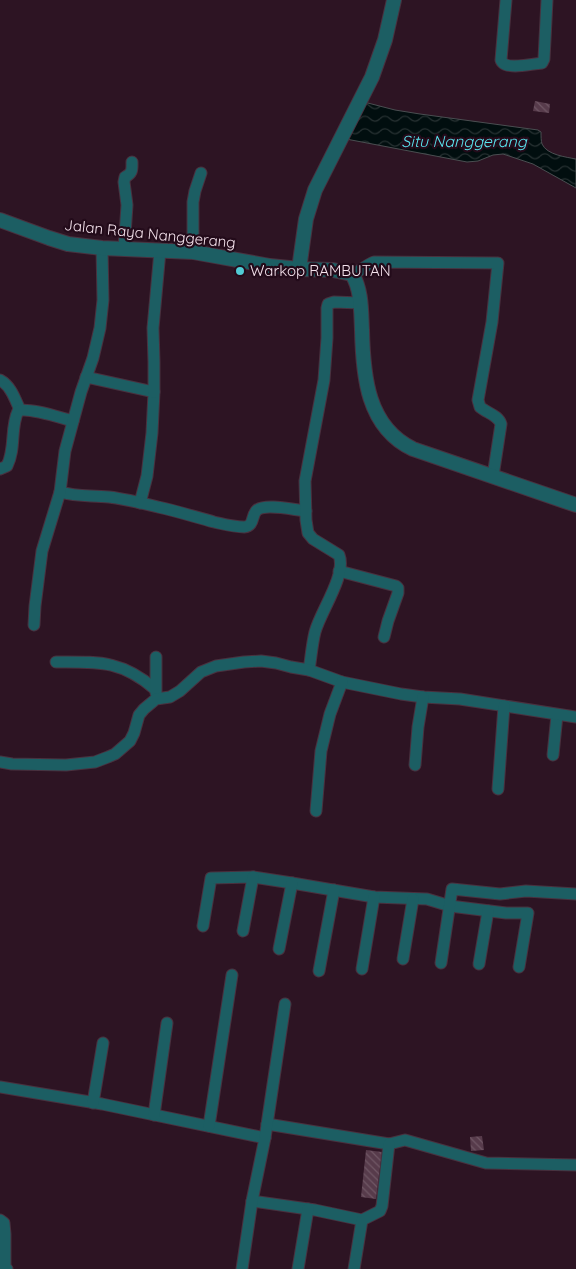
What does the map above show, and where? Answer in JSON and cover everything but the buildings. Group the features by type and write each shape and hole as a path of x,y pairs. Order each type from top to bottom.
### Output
{"street":[{"path":"299,269 306,219 313,197 372,77 385,40 394,0"},
{"path":"506,0 501,60 503,64 508,66 542,63 544,59 547,0"},
{"path":"124,249 127,205 124,182 126,177 132,172 132,162"},
{"path":"193,252 195,191 201,173"},
{"name":"Jalan Raya Nanggerang","path":"0,220 68,244 102,248 193,252 270,266 333,270 352,274"},
{"path":"34,625 42,551 60,492 65,451 93,358 102,315 102,248"},
{"path":"140,503 147,476 152,433 154,392 153,328 160,251"},
{"path":"493,476 501,424 496,416 480,407 478,400 492,322 498,264 369,263 359,272 352,274 358,289 360,303 366,385 378,416 386,428 402,444 414,449 576,505"},
{"path":"310,670 315,632 338,577 341,563 339,555 313,539 308,533 306,520 305,481 324,380 327,338 326,308 328,304 334,302 360,303"},
{"path":"86,377 154,392"},
{"path":"0,380 8,387 20,410"},
{"path":"20,410 73,421"},
{"path":"0,469 7,466 11,458 16,413 20,410"},
{"path":"60,492 74,496 108,497 140,503 228,525 245,527 249,526 252,522 255,512 264,507 306,511"},
{"path":"339,570 398,588 384,637"},
{"path":"0,762 66,765 95,762 115,754 130,741 139,715 156,694 156,657"},
{"path":"56,662 110,664 133,672 156,694 170,697 180,691 201,672 216,666 261,661 310,670 342,682 401,694 460,699 576,717"},
{"path":"316,811 321,751 330,714 342,682"},
{"path":"415,765 423,697"},
{"path":"498,789 504,706"},
{"path":"553,755 557,715"},
{"path":"244,931 252,877"},
{"path":"203,926 211,878 252,877 374,897 427,899 450,906 506,913 528,913 520,967"},
{"path":"279,949 292,883"},
{"path":"441,963 452,889 500,894 526,890 576,894"},
{"path":"319,971 334,890"},
{"path":"362,969 374,897"},
{"path":"403,959 413,899"},
{"path":"479,964 488,910"},
{"path":"209,1126 232,975"},
{"path":"242,1269 252,1201 265,1138 285,1004"},
{"path":"154,1115 167,1023"},
{"path":"93,1103 103,1043"},
{"path":"0,1087 93,1103 265,1138"},
{"path":"267,1124 389,1144 404,1140 486,1163 576,1165"},
{"path":"252,1201 308,1209 362,1220 380,1211 382,1206 389,1144"},
{"path":"298,1269 308,1209"},
{"path":"0,1220 4,1223 6,1269"},
{"path":"354,1269 362,1220"}],"water":[{"name":"Situ Nanggerang","path":"364,102 395,110 538,130 541,132 544,148 557,155 576,159 576,188 533,164 503,154 467,162 346,139"}],"place":[{"name":"Warkop RAMBUTAN","path":"240,271"}]}
